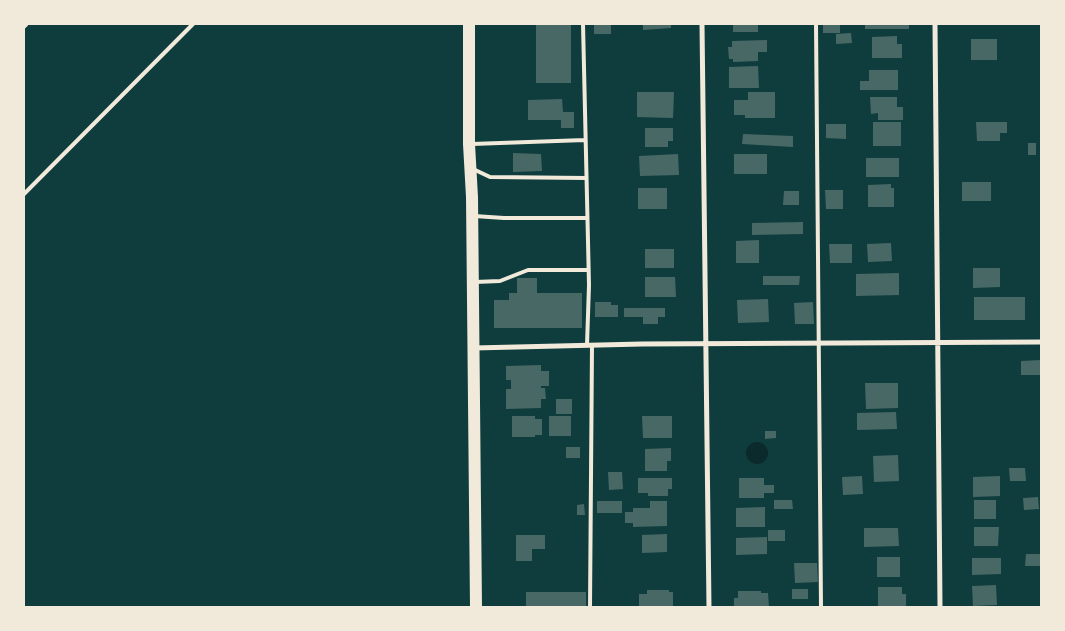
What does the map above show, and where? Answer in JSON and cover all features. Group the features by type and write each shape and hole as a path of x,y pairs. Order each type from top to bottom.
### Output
{"main road":[{"path":"469,24 476,607"}],"street":[{"path":"702,24 709,607"},
{"path":"935,24 940,607"},
{"path":"474,348 590,345 1041,342"}],"lane":[{"path":"24,194 193,24"},
{"path":"583,24 590,345 590,607"},
{"path":"816,24 821,607"},
{"path":"469,144 585,140"},
{"path":"471,168 490,177 586,178"},
{"path":"472,216 587,218"},
{"path":"472,282 500,282 528,270 588,270"}],"water":[{"path":"757,442 765,445 768,453 765,461 757,464 749,461 746,453 749,445"}],"building":[{"path":"536,24 571,24 571,83 536,83"},
{"path":"594,24 611,24 611,34 594,34"},
{"path":"643,24 671,24 671,28 643,30"},
{"path":"733,24 758,24 758,32 733,32"},
{"path":"823,24 840,24 840,33 823,33"},
{"path":"865,24 909,24 909,29 865,29"},
{"path":"851,33 852,43 836,44 836,34"},
{"path":"897,36 897,44 902,44 902,58 872,58 872,37"},
{"path":"971,39 997,39 997,60 971,60"},
{"path":"767,40 767,52 758,52 758,61 733,62 733,59 729,59 728,47 732,47 732,41"},
{"path":"758,66 759,88 729,88 729,67"},
{"path":"869,70 898,70 898,90 860,90 860,81 869,81"},
{"path":"637,92 674,92 673,118 637,117"},
{"path":"748,92 775,92 775,118 745,118 745,115 734,115 734,100 748,100"},
{"path":"870,97 897,97 897,107 903,107 903,120 878,120 878,113 871,114"},
{"path":"562,99 563,112 574,112 574,128 561,128 561,120 528,120 528,100"},
{"path":"873,122 901,122 901,146 873,146"},
{"path":"976,122 1007,122 1007,133 1000,133 1000,141 977,141"},
{"path":"826,124 846,124 846,139 826,138"},
{"path":"645,128 673,128 673,141 668,141 668,147 645,147"},
{"path":"743,134 793,136 793,147 742,144"},
{"path":"1028,143 1036,143 1036,155 1028,155"},
{"path":"513,153 541,154 542,171 513,172"},
{"path":"678,154 679,175 640,176 639,156"},
{"path":"734,154 767,154 767,174 734,174"},
{"path":"866,158 899,158 899,177 866,177"},
{"path":"962,182 991,182 991,201 962,201"},
{"path":"891,184 891,188 894,188 894,207 868,207 868,185"},
{"path":"638,188 667,188 667,209 638,209"},
{"path":"825,190 843,190 843,209 826,209"},
{"path":"784,191 799,191 799,205 783,205"},
{"path":"803,222 803,234 752,235 752,223"},
{"path":"759,240 759,263 736,263 736,241"},
{"path":"891,243 892,261 868,262 867,244"},
{"path":"829,244 852,244 852,263 830,263"},
{"path":"645,249 674,249 674,268 645,268"},
{"path":"973,268 1000,268 1000,287 973,288"},
{"path":"899,273 899,295 856,296 856,274"},
{"path":"763,276 800,276 799,285 763,285"},
{"path":"645,277 675,277 676,297 645,297"},
{"path":"517,278 537,278 537,293 582,293 582,328 494,328 494,300 509,300 509,293 517,293"},
{"path":"974,297 1025,297 1025,320 974,320"},
{"path":"768,299 769,322 738,323 737,300"},
{"path":"595,302 611,302 611,305 618,305 618,317 595,317"},
{"path":"813,302 814,324 795,324 794,303"},
{"path":"624,308 665,308 665,317 658,317 658,324 643,324 643,317 624,317"},
{"path":"1041,360 1041,375 1021,375 1021,361"},
{"path":"541,365 541,371 549,371 549,386 541,386 541,388 545,388 546,399 541,399 541,408 506,409 506,389 511,389 511,380 506,380 506,366"},
{"path":"865,383 898,383 898,408 866,409"},
{"path":"556,399 572,399 572,414 556,414"},
{"path":"896,412 897,429 857,430 857,413"},
{"path":"512,416 535,416 535,419 542,419 542,435 535,435 535,437 512,437"},
{"path":"549,416 571,416 571,436 549,436"},
{"path":"642,416 672,416 672,438 643,438"},
{"path":"765,431 776,431 776,438 765,439"},
{"path":"566,447 580,447 580,458 566,458"},
{"path":"671,448 671,461 667,461 667,471 645,471 645,449"},
{"path":"898,455 899,481 874,482 873,456"},
{"path":"1009,468 1025,468 1026,481 1010,481"},
{"path":"608,472 622,472 623,489 609,490"},
{"path":"862,476 863,494 843,495 842,477"},
{"path":"1000,476 1000,496 973,497 973,477"},
{"path":"638,478 672,478 672,489 668,489 668,496 648,496 648,493 638,493"},
{"path":"739,478 764,478 764,485 774,485 774,493 764,493 764,498 739,498"},
{"path":"1038,497 1039,509 1024,510 1023,498"},
{"path":"774,500 792,500 793,509 774,509"},
{"path":"974,500 996,500 996,519 974,519"},
{"path":"597,501 622,501 622,513 597,513"},
{"path":"650,501 667,501 667,526 633,527 633,523 625,523 625,512 633,512 633,508 650,508"},
{"path":"584,504 585,515 577,515 577,505"},
{"path":"765,507 765,527 736,527 736,508"},
{"path":"974,527 999,527 998,546 974,546"},
{"path":"864,528 898,528 899,546 864,547"},
{"path":"768,530 785,530 785,541 768,541"},
{"path":"667,534 667,552 642,553 642,535"},
{"path":"516,535 545,535 545,549 532,549 532,561 516,561"},
{"path":"767,537 767,554 736,555 736,538"},
{"path":"1026,554 1041,554 1041,566 1025,566"},
{"path":"877,557 900,557 900,577 877,577"},
{"path":"972,558 1001,558 1001,574 972,575"},
{"path":"794,563 817,563 818,582 795,583"},
{"path":"996,585 997,605 973,606 972,586"},
{"path":"878,587 902,587 902,594 906,594 906,607 878,607"},
{"path":"792,589 808,589 808,599 792,599"},
{"path":"647,590 669,590 669,592 673,592 673,607 639,607 639,594 647,594"},
{"path":"738,591 761,591 761,593 768,593 769,607 734,607 734,598 738,598"},
{"path":"526,592 586,592 586,607 526,607"}]}
